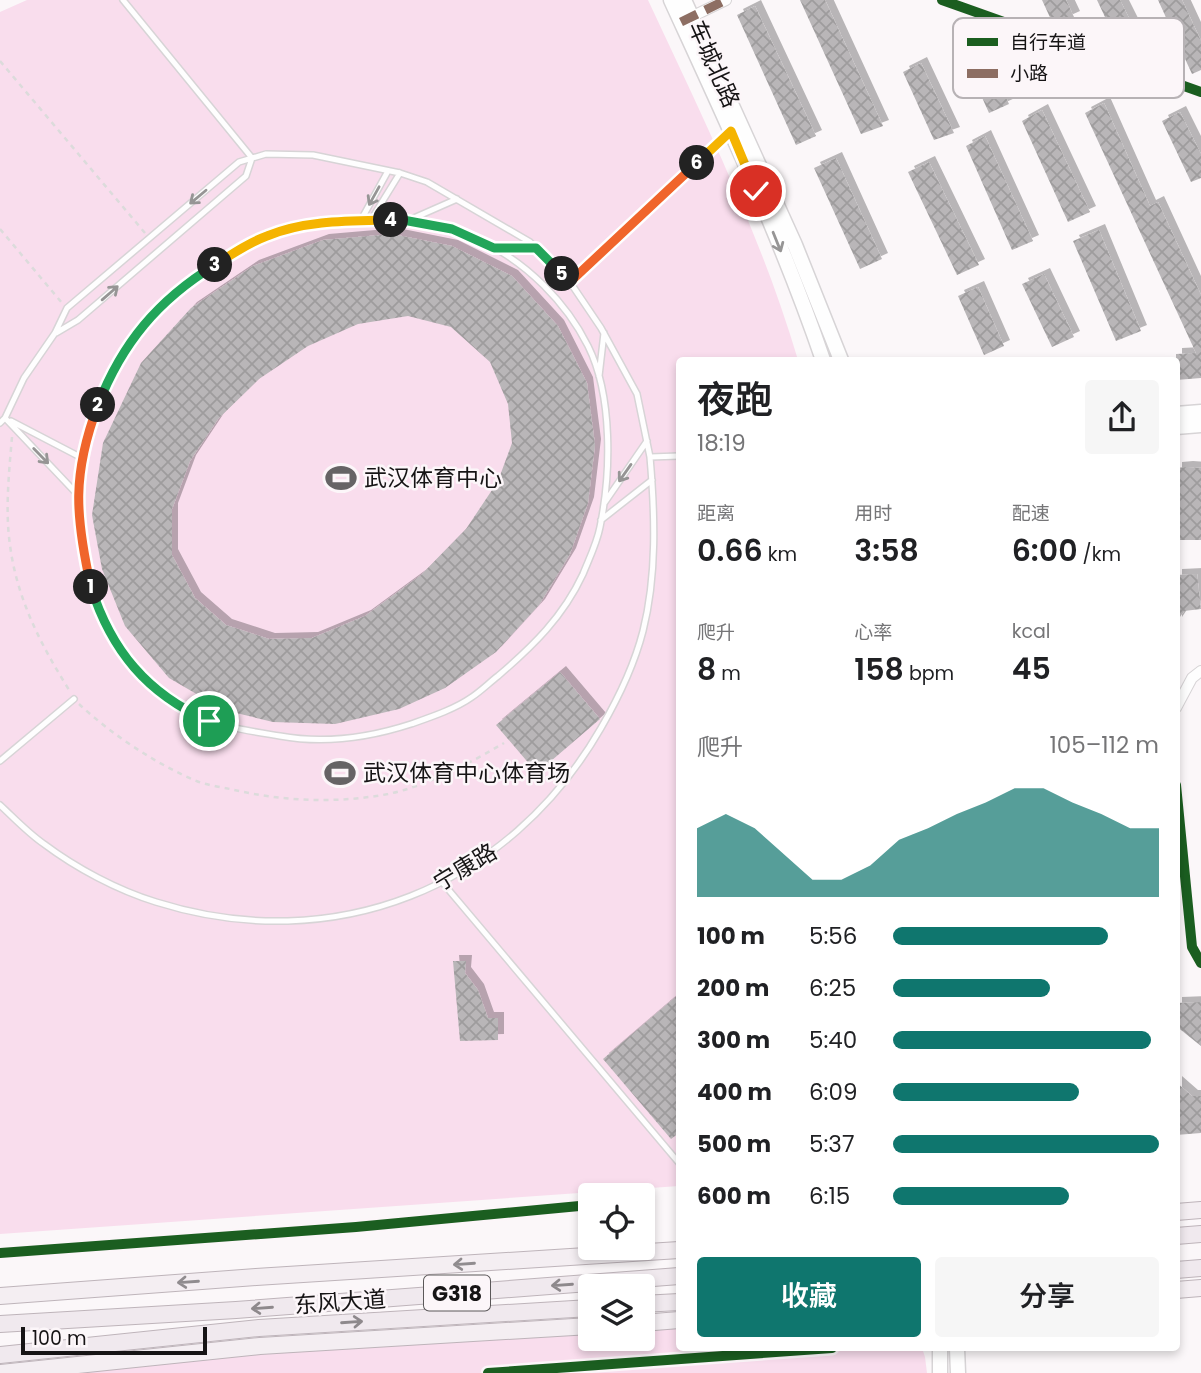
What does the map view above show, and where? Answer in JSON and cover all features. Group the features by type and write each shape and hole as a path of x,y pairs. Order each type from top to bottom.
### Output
{"highway":[{"path":"1180,1236 1201,1234"},
{"path":"1180,1270 1201,1268"},
{"name":"东风大道","path":"0,1324 236,1310 676,1276"},
{"path":"655,1303 676,1302"},
{"name":"东风大道","path":"0,1355 259,1328 578,1309"}],"main road":[{"name":"车城北路","path":"671,0 686,19 795,246 840,357"},
{"name":"车城北路","path":"684,0 686,19 822,357"},
{"path":"1180,414 1201,412"},
{"path":"1180,427 1201,425"},
{"path":"1180,1212 1201,1210"},
{"path":"0,1296 676,1250"},
{"path":"1180,1290 1201,1287"},
{"path":"655,1321 676,1320"},
{"path":"1,1373 260,1346 578,1327"},
{"path":"940,1351 940,1373"},
{"path":"957,1351 958,1373"}],"street":[{"path":"686,19 726,0"},
{"path":"942,0 993,18"},
{"path":"1184,86 1201,92"},
{"path":"1180,700 1192,678 1201,671"},
{"path":"1180,845 1192,947 1201,963"}],"lane":[{"path":"123,0 252,158"},
{"name":"宁康路","path":"0,806 44,844 99,878 155,902 258,922 309,920 356,914 413,897 469,868 513,836 553,798 583,759 623,691 643,631 654,557 650,457 637,394 604,333 570,282 530,242 427,182 400,173 313,155 266,154 252,158"},
{"path":"3,421 24,378 55,333 67,308 239,162 252,158"},
{"path":"55,333 78,320 246,176 252,158"},
{"path":"360,220 388,171"},
{"path":"371,220 400,173"},
{"path":"407,220 457,199"},
{"path":"360,220 407,220 452,229 494,248 549,290 573,320 590,350 607,432 608,473 600,532 581,578 538,641 471,699 430,718 388,732 349,739 304,741 209,721 189,712 151,686 127,661 107,629 91,589 78,521 77,494 88,432 107,382 125,348 155,310 209,268 269,234 312,224 360,220"},
{"path":"494,248 536,248"},
{"path":"598,379 604,333"},
{"path":"3,421 82,458"},
{"path":"3,421 13,426 77,494"},
{"path":"604,504 647,441"},
{"path":"650,457 676,456"},
{"path":"601,520 652,480"},
{"path":"0,761 74,699"},
{"path":"442,882 676,1159"}],"path":[{"path":"0,61 150,238"},
{"path":"570,282 731,131"},
{"path":"0,229 67,308"},
{"path":"13,426 9,543 20,593 41,646 74,699 102,725 199,782 267,797 335,800 390,794 460,769 504,743"}],"shaded area":[{"name":"武汉体育中心体育场","path":"27,0 648,0 749,222 797,357 676,357 676,1186 655,1188 655,1183 578,1183 578,1193 0,1234 0,12"},
{"path":"676,1321 676,1351 923,1351 927,1373 0,1373 578,1328 578,1351 655,1351 655,1323"}],"building":[{"path":"800,0 825,0 883,126 861,134"},
{"path":"1042,0 1066,0 1074,17 1050,18"},
{"path":"1097,0 1120,0 1129,18 1105,18"},
{"path":"1158,0 1182,0 1201,41 1201,70 1192,74 1184,57 1184,18 1166,18"},
{"path":"755,6 816,136 796,145 737,15"},
{"path":"921,63 954,133 934,140 903,72"},
{"path":"982,98 1006,98 1009,104 989,113"},
{"path":"1104,103 1150,206 1158,202 1201,295 1201,378 1180,380 1180,357 1176,357 1176,354 1196,353 1085,113"},
{"path":"1042,110 1090,212 1068,222 1022,121"},
{"path":"1180,112 1201,154 1201,178 1191,182 1162,121"},
{"path":"985,136 1033,241 1012,250 966,146"},
{"path":"836,158 882,259 860,269 814,168"},
{"path":"929,162 979,265 957,275 908,172"},
{"path":"1099,230 1141,331 1116,341 1073,241"},
{"path":"392,234 452,246 512,276 558,326 587,383 595,445 588,503 570,554 539,605 496,652 445,688 399,709 335,724 273,722 224,710 169,678 125,626 102,569 92,515 103,443 141,363 191,308 253,266 323,240","holes":["408,316 451,327 490,362 508,404 512,443 498,481 466,529 421,575 365,616 312,638 269,639 226,625 195,598 172,555 172,509 190,461 218,419 259,379 308,346 358,324"]},
{"path":"1044,274 1074,337 1052,347 1022,284"},
{"path":"978,287 1004,346 984,355 958,296"},
{"path":"1180,468 1201,468 1201,540 1180,540"},
{"path":"1197,574 1201,609 1184,611 1180,617 1180,575"},
{"path":"560,672 600,719 537,773 496,725"},
{"path":"453,961 466,961 465,973 478,990 488,1018 498,1018 498,1040 460,1041"},
{"path":"676,997 676,1135 671,1139 603,1059"},
{"path":"1201,1002 1201,1046 1180,1029 1180,1003"},
{"path":"1180,1086 1192,1096 1201,1096 1201,1133 1180,1135"}],"marked path":[{"path":"681,22 726,0"}],"cycle path":[{"path":"942,0 993,18"},
{"path":"1184,86 1201,92"},
{"path":"1180,826 1192,947 1201,963"},
{"path":"0,1253 356,1227 578,1206"},
{"path":"488,1373 791,1351"}],"place":[{"name":"武汉体育中心","path":"341,478"},
{"name":"武汉体育中心体育场","path":"340,773"}],"route":[{"path":"209,721 189,712 151,686 127,661 107,629 91,589 78,521 77,494 88,432 107,382 125,348 155,310 209,268 269,234 312,224 345,221 403,220 452,229 494,248 536,248 570,282 731,131 756,191"}]}
